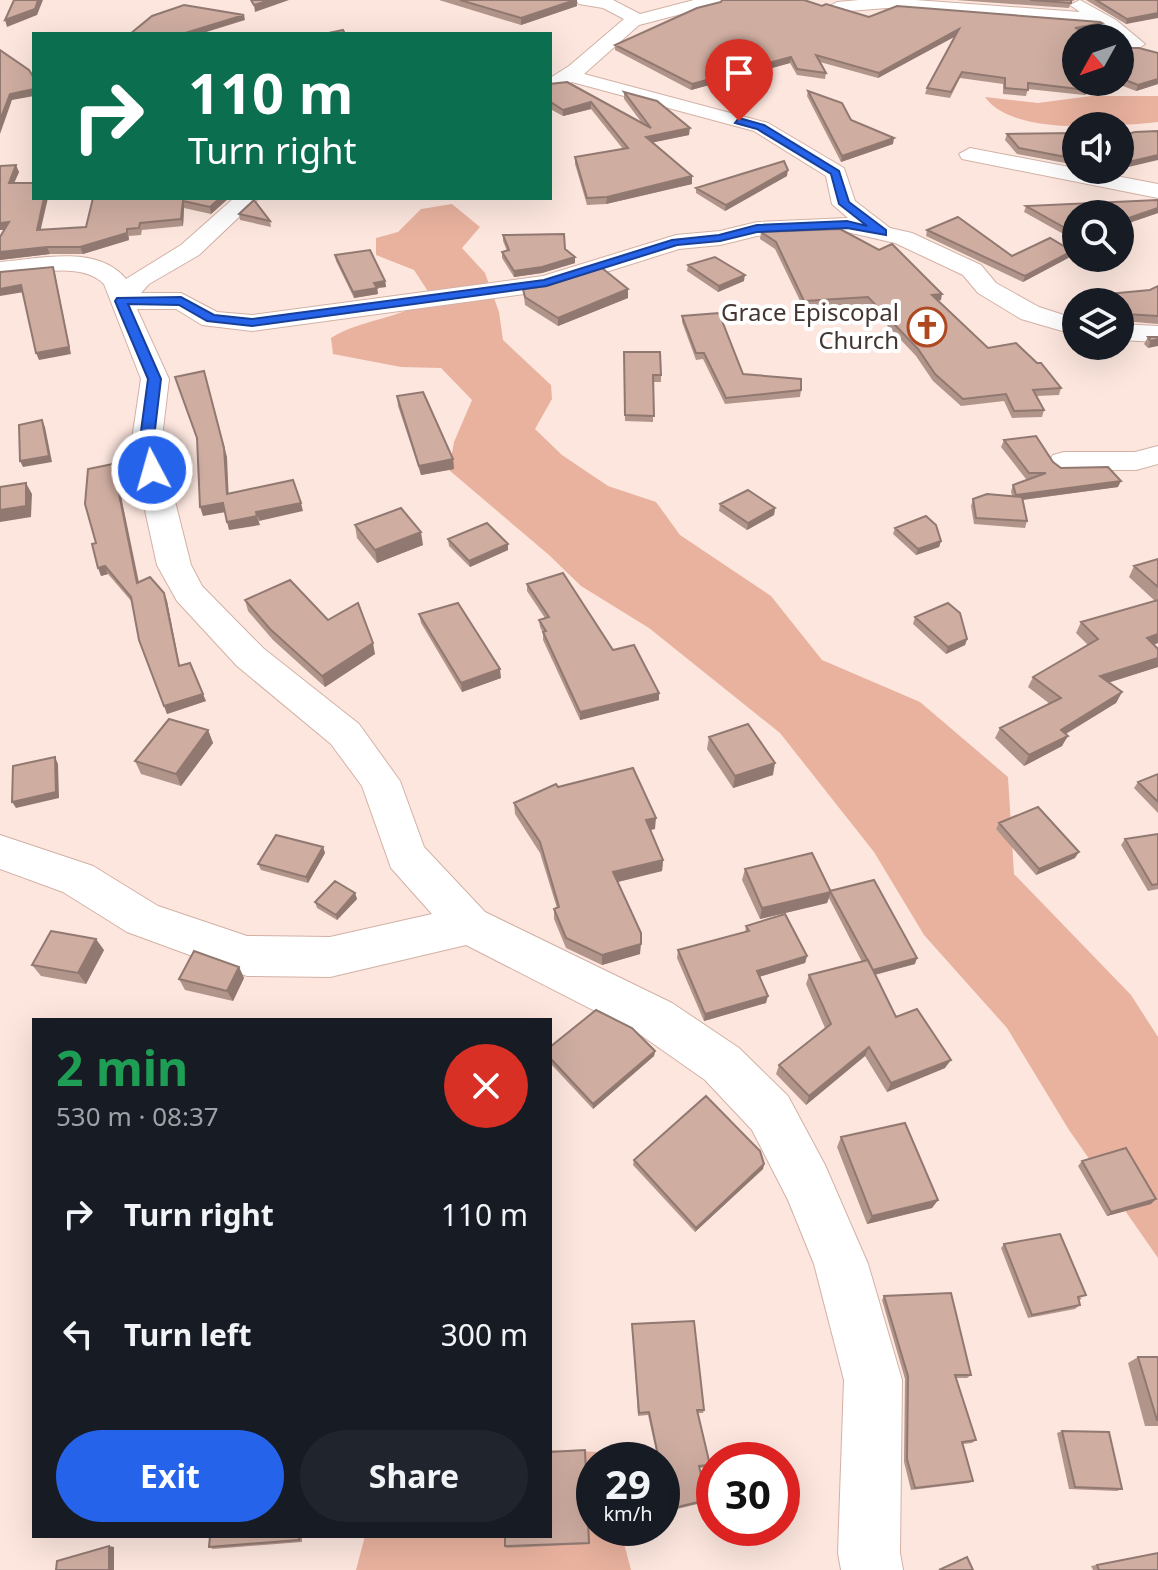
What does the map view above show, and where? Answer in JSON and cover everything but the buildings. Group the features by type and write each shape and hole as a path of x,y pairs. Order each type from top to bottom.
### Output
{"street":[{"path":"585,0 620,9 633,16 633,21"},
{"path":"552,84 571,76 589,62 604,40 633,21 714,0"},
{"path":"1068,0 1108,24"},
{"path":"837,7 886,3 1098,19"},
{"path":"571,76 761,127 836,173 844,204 882,233"},
{"path":"970,154 1158,191"},
{"path":"121,301 140,279 190,250 246,200"},
{"path":"121,301 181,301 211,319 252,323 546,283 676,242 720,238 757,229 847,225 903,238 972,270 987,288 1030,313 1062,323"},
{"path":"0,269 29,269 70,263 98,268 115,281 155,379 146,446 174,565 189,593 250,657 345,734 380,781 406,856 469,925 655,1018 722,1064 770,1113 807,1183 841,1264 873,1380 869,1553 872,1570"},
{"path":"1134,333 1158,334"},
{"path":"1064,461 1136,461 1158,455"},
{"path":"0,852 78,879 143,919 247,956 330,957 469,925"}],"shaded area":[{"path":"1091,96 1158,96 1158,122 1134,124 1134,112 1062,112 1062,126 1041,124 999,110 985,97 1038,103"},
{"path":"452,204 480,227 462,248 485,273 499,312 503,340 551,385 552,399 535,429 562,455 608,486 656,502 680,535 771,596 822,660 920,702 1008,777 1014,874 1131,995 1158,1037 1158,1258 1069,1130 1007,1028 924,935 874,852 780,733 649,628 581,586 449,470 454,442 472,400 441,368 401,367 333,354 331,338 356,326 408,310 431,296 414,270 376,255 376,238 398,232 421,209"},
{"path":"552,1450 576,1451 576,1546 625,1546 631,1570 356,1570 364,1538 552,1538"}],"place":[{"name":"Grace Episcopal Church","path":"927,327"}],"route":[{"path":"152,470 146,446 155,379 121,301 181,301 211,319 252,323 546,283 676,242 720,238 757,229 847,225 882,233 844,204 836,173 761,127 739,121"}]}
